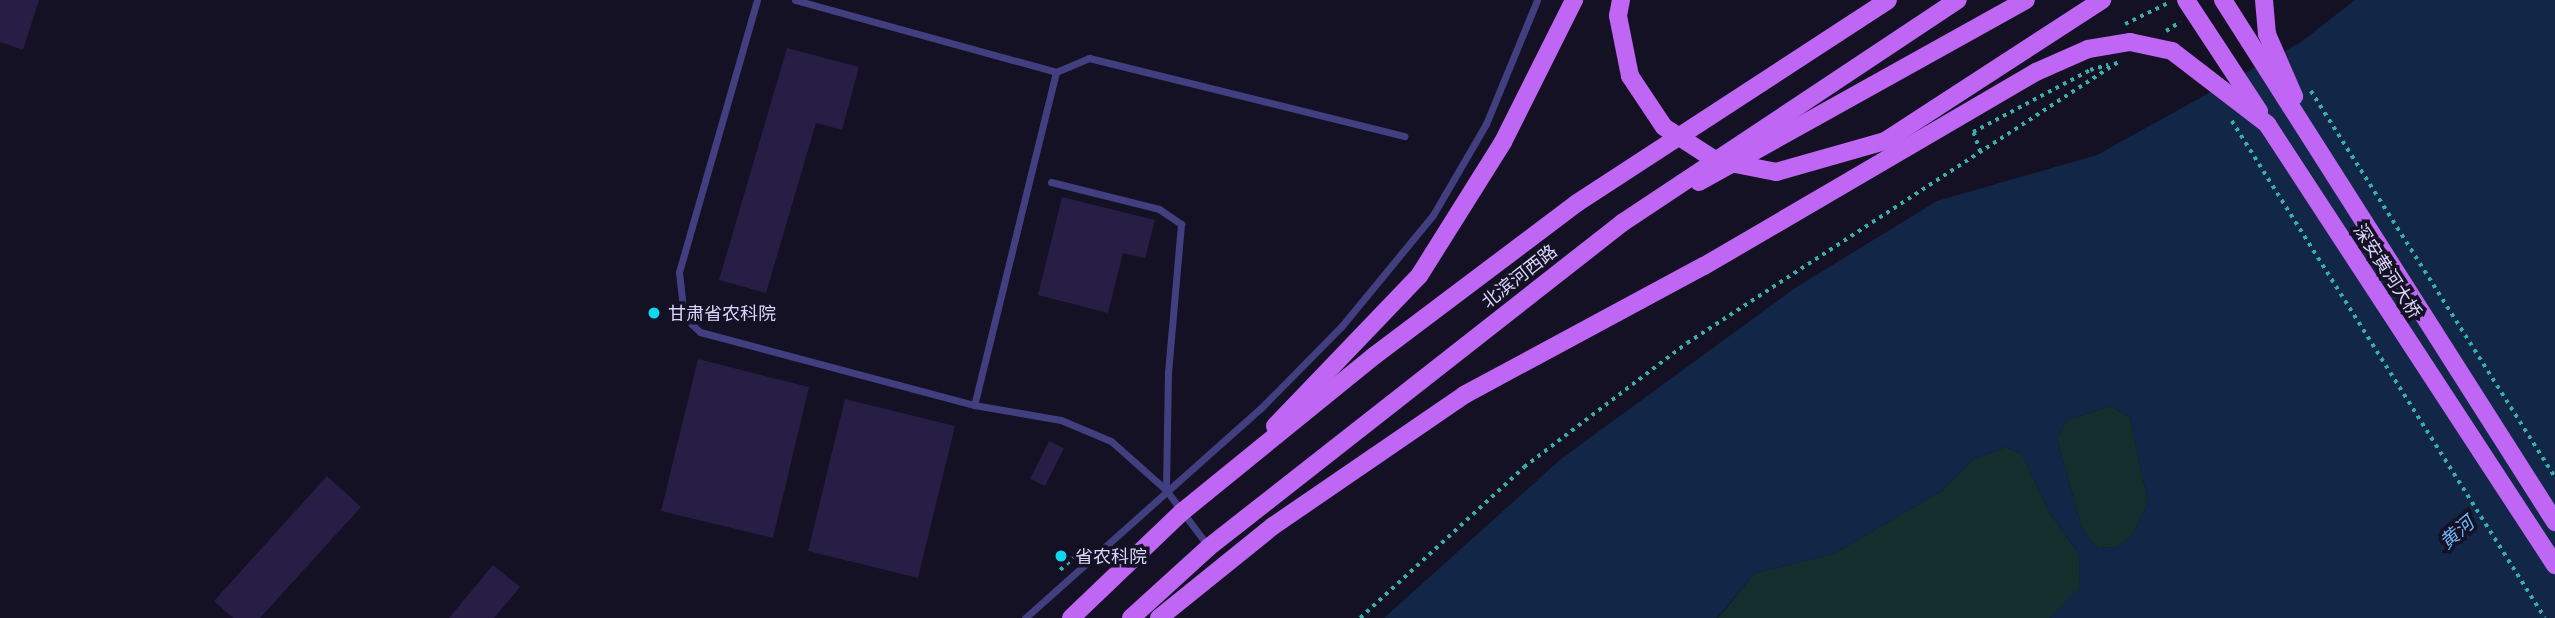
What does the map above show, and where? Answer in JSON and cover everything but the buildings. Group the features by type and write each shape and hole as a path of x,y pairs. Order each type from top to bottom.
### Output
{"main road":[{"path":"1230,473 1419,276 1503,142 1574,0"},
{"path":"1621,0 1618,16 1630,76 1664,127 1715,160 1776,172 1885,141 2102,0"},
{"name":"北滨河西路","path":"1071,618 1182,512 1577,203 1888,0"},
{"name":"北滨河西路","path":"1131,618 1209,547 1622,223 1958,0"},
{"path":"1622,223 2026,0"},
{"name":"深安黄河大桥","path":"2223,0 2555,522"},
{"path":"2264,0 2267,34 2316,148"},
{"name":"深安黄河大桥","path":"2188,8 2267,124 2555,565"},
{"path":"1159,618 1273,526 1464,395 1703,266 2036,72 2088,49 2130,42 2172,51 2267,124"}],"lane":[{"path":"757,0 679,272 684,317 700,332 974,405 1061,420 1111,441 1166,490 1209,547"},
{"path":"795,0 1056,72 1089,58 1405,136"},
{"path":"1026,618 1341,327 1433,215 1486,124 1537,0"},
{"path":"974,405 1056,72"},
{"path":"1051,182 1159,209 1181,224 1168,372 1166,490"}],"path":[{"path":"2155,38 2188,8"},
{"path":"1360,618 1524,467 1687,343 2122,61 2090,70 1973,132 1980,152"},
{"path":"2303,78 2555,477"},
{"path":"2229,116 2545,618"}],"green space":[{"path":"2110,406 2130,417 2148,503 2131,537 2117,547 2098,548 2083,532 2057,439 2067,420"},
{"path":"2006,447 2022,454 2051,515 2079,554 2080,588 2050,618 1718,618 1755,573 1833,554 1943,490 1972,460"}],"water":[{"name":"黄河","path":"2355,0 2555,0 2555,618 2050,618 2080,588 2079,554 2051,515 2022,454 2006,447 1972,460 1943,490 1833,554 1755,573 1717,618 1384,618 1561,459 1795,288 1937,201 2097,155 2301,42","holes":["2110,406 2130,417 2148,503 2131,537 2117,547 2098,548 2083,532 2057,439 2067,420"]}],"place":[{"name":"甘肃省农科院","path":"654,313"},
{"name":"省农科院","path":"1061,556"}]}
